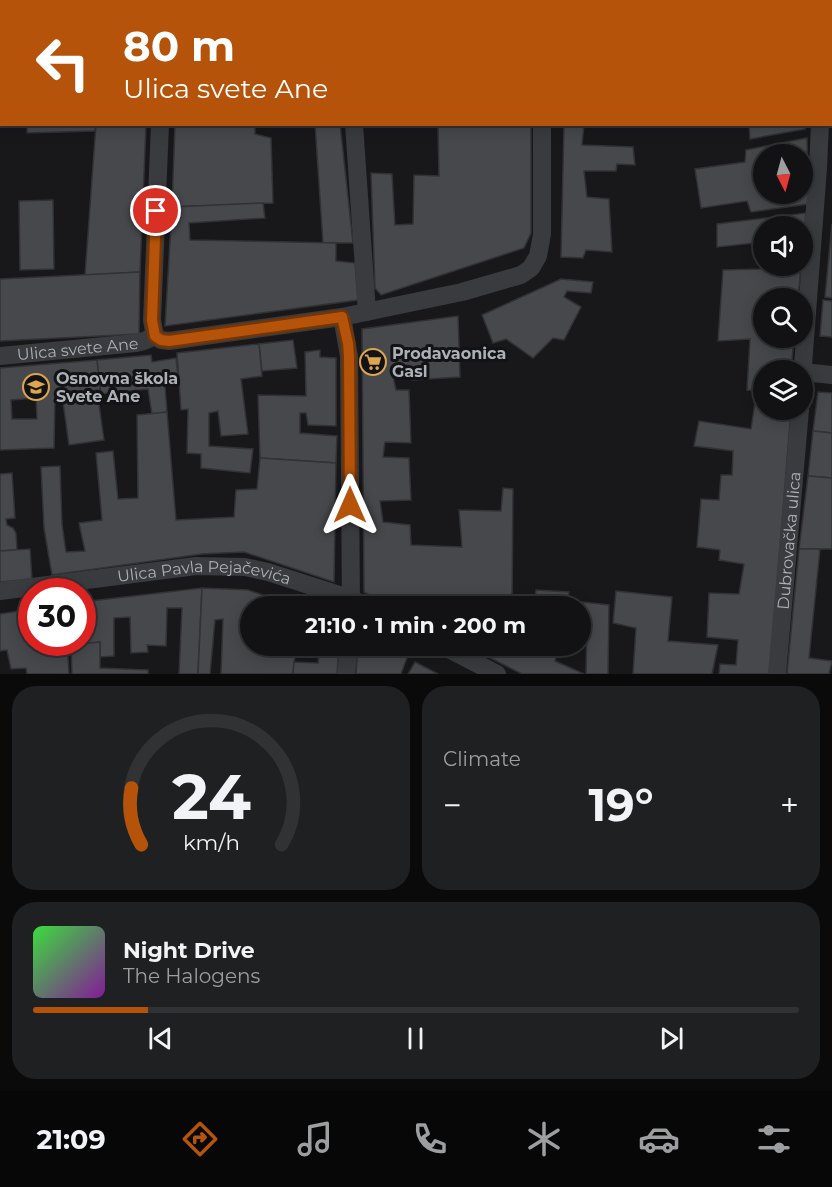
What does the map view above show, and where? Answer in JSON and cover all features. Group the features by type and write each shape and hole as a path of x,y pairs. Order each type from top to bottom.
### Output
{"street":[{"path":"155,336 152,320 160,126"},
{"path":"354,126 367,312"},
{"name":"Ulica svete Ane","path":"0,356 136,343 155,336 169,341 342,317 462,292 520,275 531,268 538,256 543,234 542,126"},
{"path":"804,360 825,169 820,126"},
{"path":"342,317 349,356 350,561 355,596"},
{"path":"813,373 832,375"},
{"name":"Dubrovačka ulica","path":"777,674 799,420"},
{"name":"Ulica Pavla Pejačevića","path":"0,591 196,566 220,566 245,567 268,572 334,596"},
{"path":"346,674 348,656"},
{"path":"462,656 497,674"}],"building":[{"path":"27,126 96,126 95,131 27,133"},
{"path":"96,126 146,126 140,272 85,275"},
{"path":"175,126 255,126 255,134 271,138 273,203 172,207"},
{"path":"315,126 340,126 353,243 323,243"},
{"path":"531,126 531,233 524,248 381,295 375,288 371,173 392,174 395,225 413,224 414,175 439,176 438,127"},
{"path":"564,126 584,126 582,145 633,147 635,165 617,164 616,171 584,171 587,197 609,199 612,252 586,250 583,258 561,257"},
{"path":"749,126 806,126 805,129 750,139"},
{"path":"807,138 807,144 776,144"},
{"path":"753,149 753,204 808,204 751,212 747,201 701,208 695,169 745,162 746,150"},
{"path":"53,200 54,269 20,270 19,201"},
{"path":"263,203 265,218 189,223 190,240 336,243 336,261 355,263 358,300 165,326 172,207"},
{"path":"806,213 806,216 782,216"},
{"path":"753,220 753,243 717,247 717,224"},
{"path":"832,224 832,298 825,297"},
{"path":"753,269 753,276 800,276 799,288 753,288 753,348 793,348 792,360 753,360 753,390 747,390 750,339 718,341 723,270"},
{"path":"140,272 139,334 0,341 0,279"},
{"path":"561,279 593,282 591,293 567,291 564,297 581,307 564,340 553,338 533,358 506,339 493,343 482,315"},
{"path":"823,300 832,301 832,337 820,336"},
{"path":"458,316 460,377 412,380 408,365 391,367 396,390 409,390 411,443 385,442 383,457 409,458 411,500 380,501 383,522 410,525 411,545 462,547 459,510 501,511 503,488 513,489 512,596 371,596 364,592 362,329"},
{"path":"293,340 297,368 262,371 259,344"},
{"path":"259,344 262,376 241,379 248,434 221,436 218,411 209,413 209,446 253,449 250,473 201,468 201,454 187,453 188,409 181,410 177,353"},
{"path":"320,350 320,357 336,358 336,426 308,425 306,413 300,413 300,433 337,436 336,463 260,458 258,395 306,396 305,352"},
{"path":"151,355 152,362 176,358 179,386 165,386 167,412 152,414 148,389 101,394 97,360"},
{"path":"97,360 100,390 55,396 54,448 0,450 0,368","holes":["36,398 37,419 12,419 11,400"]},
{"path":"97,390 104,440 69,445 62,395"},
{"path":"818,392 832,393 832,433 813,431"},
{"path":"167,412 176,520 234,517 236,490 257,489 260,458 336,463 334,582 244,552 202,554 52,575 44,528 41,467 60,466 62,524 66,552 85,551 79,523 102,520 96,453 113,451 118,499 138,498 137,415"},
{"path":"753,416 753,420 790,420 770,674 719,674 720,664 736,665 738,640 707,637 709,593 739,594 744,564 719,560 720,550 697,547 701,499 719,500 721,475 732,475 733,451 694,446 699,421 751,429"},
{"path":"813,431 832,433 832,478 808,476"},
{"path":"12,473 15,518 6,519 7,525 16,533 17,550 0,551 0,474"},
{"path":"808,476 832,478 832,549 799,549"},
{"path":"30,549 32,578 0,582 0,551"},
{"path":"799,549 820,549 809,658 832,661 829,674 787,674"},
{"path":"202,588 198,674 179,674 182,608 167,608 166,646 147,645 148,652 131,653 130,617 114,618 114,656 100,657 100,642 96,642 96,600"},
{"path":"202,588 248,590 266,596 240,596 240,656 295,656 293,674 221,674 223,619 215,620 210,674 198,674"},
{"path":"536,590 569,592 568,596 535,596"},
{"path":"616,591 672,597 668,641 718,645 712,674 633,674 636,628 613,623"},
{"path":"591,603 609,605 608,674 586,674 586,656 591,656"},
{"path":"18,611 18,656 68,656 69,674 27,674 26,668 11,669 7,650 0,651 0,614"},
{"path":"96,642 100,642 100,668 148,670 148,674 72,674 71,656 96,656"},
{"path":"319,656 338,656 337,674 293,674 294,662 318,663"},
{"path":"357,656 403,656 407,658 401,674 356,674"},
{"path":"487,656 557,656 555,661 584,674 522,674"},
{"path":"415,662 438,674 408,674"}],"place":[{"name":"Prodavaonica Gasl","path":"373,362"},
{"name":"Osnovna škola Svete Ane","path":"36,387"}],"route":[{"path":"156,211 152,320 155,336 161,340 169,341 342,317 349,356 350,505"}]}
